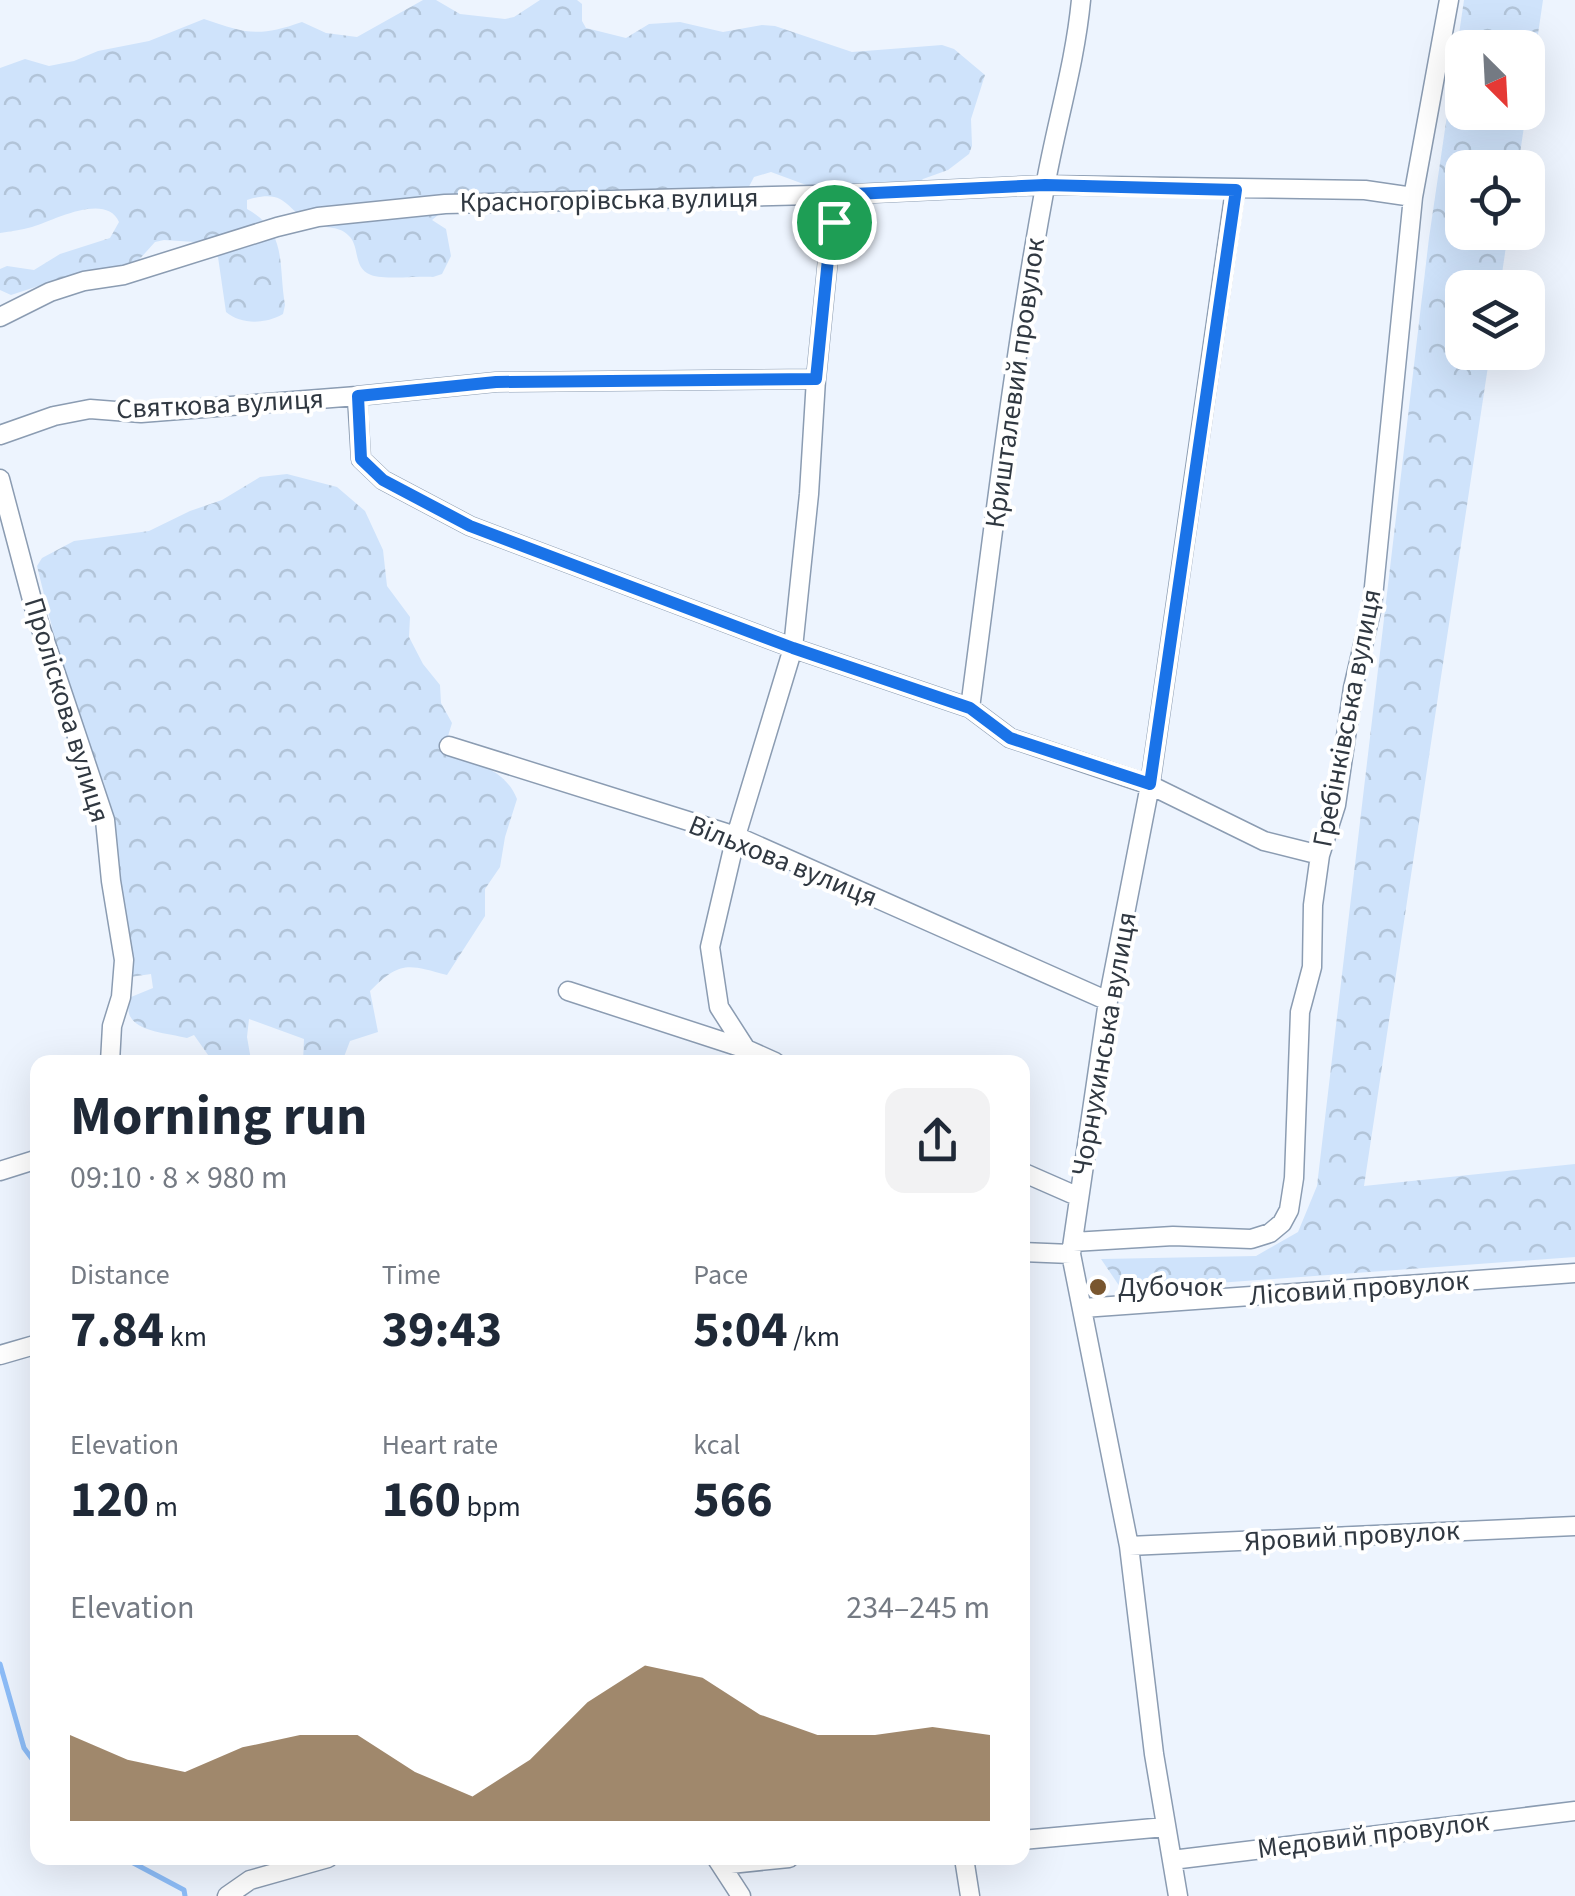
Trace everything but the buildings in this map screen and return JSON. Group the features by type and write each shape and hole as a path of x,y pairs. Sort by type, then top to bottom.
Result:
{"street":[{"name":"Кришталевий провулок","path":"970,708 1004,446 1045,185 1077,44 1081,0"},
{"name":"Гребінківська вулиця","path":"1072,1248 1172,1236 1251,1239 1282,1223 1289,1210 1294,1178 1300,1012 1312,967 1313,906 1320,855 1336,805 1353,688 1372,607 1414,197 1449,0"},
{"name":"Красногорівська вулиця","path":"0,316 84,281 124,274 318,218 445,204 1045,185 1365,190 1414,197"},
{"name":"Чорнухинська вулиця","path":"1178,1896 1165,1826 1129,1546 1072,1248 1108,1002 1150,784 1236,190"},
{"path":"743,1055 719,1006 710,947 736,836 793,648 830,239 839,207 854,194"},
{"path":"358,396 496,382 816,379"},
{"name":"Святкова вулиця","path":"0,435 54,416 90,409 141,413 358,396 361,459 383,480 470,526 793,648 970,708 1010,738 1150,784 1264,841 1320,855"},
{"name":"Проліскова вулиця","path":"0,479 34,612 105,820 124,960 110,1055"},
{"name":"Вільхова вулиця","path":"449,746 736,836 1108,1002"},
{"path":"568,991 740,1055"},
{"path":"0,1171 30,1162"},
{"path":"1030,1176 1079,1197"},
{"path":"1030,1251 1072,1248"},
{"name":"Лісовий провулок","path":"1083,1308 1575,1273"},
{"path":"0,1355 30,1346"},
{"name":"Яровий провулок","path":"1129,1546 1575,1526"},
{"name":"Медовий провулок","path":"1172,1860 1575,1810"},
{"path":"1030,1839 1165,1826"},
{"path":"227,1896 250,1880 303,1865"},
{"path":"722,1865 741,1896"},
{"path":"965,1865 970,1896"}],"green space":[{"path":"423,0 436,0 460,14 505,19 540,0 577,0 582,4 586,28 626,38 649,24 680,22 723,32 775,26 852,52 942,45 954,49 985,75 971,119 972,146 969,154 948,170 923,179 914,189 817,189 771,172 754,177 741,202 655,212 615,200 580,198 554,191 516,203 438,215 432,220 446,229 451,256 442,274 433,277 371,275 362,268 353,242 342,231 314,224 278,198 247,200 247,209 260,218 275,239 281,263 283,314 261,321 246,321 226,312 218,257 195,242 155,242 137,262 72,275 11,295 0,290 0,269 7,266 34,270 60,254 110,238 119,222 112,213 92,209 0,233 0,68 25,59 49,66 74,61 98,51 149,41 204,19 253,32 302,22 326,33 357,37"},
{"path":"1464,0 1543,0 1539,30 1460,30"},
{"path":"1445,129 1523,130 1521,150 1445,150 1445,250 1505,250 1503,270 1445,270 1445,370 1487,370 1364,1186 1575,1164 1575,1257 1122,1290 1101,1259 1256,1256 1298,1232 1317,1186"},
{"path":"287,474 337,487 365,511 383,550 387,586 410,617 409,637 440,685 441,703 452,723 448,736 459,760 494,772 517,799 500,867 485,889 485,916 447,975 413,967 397,970 380,981 370,991 378,1032 350,1041 345,1055 303,1055 304,1039 249,1019 250,1055 208,1055 194,1035 187,1038 166,1034 145,1028 130,1017 131,997 153,988 151,974 123,978 113,968 122,934 104,783 74,717 37,566 42,558 74,541 149,531 222,500 260,477"}],"waterway":[{"path":"0,1664 24,1748 30,1756"},
{"path":"137,1865 184,1890 185,1896"}],"place":[{"name":"Дубочок","path":"1098,1287"}],"route":[{"path":"1045,185 1236,190 1150,784 1010,738 970,708 793,648 470,526 383,480 361,459 358,396 496,382 816,379 834,222 839,207 854,194 1045,185"}]}
